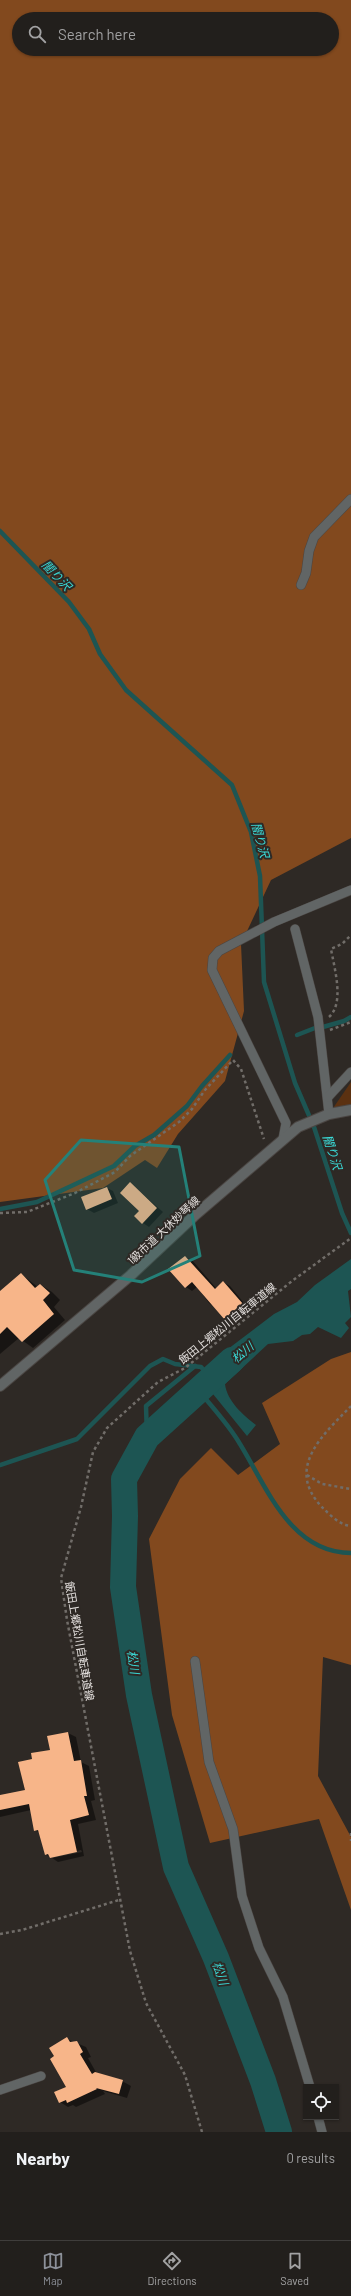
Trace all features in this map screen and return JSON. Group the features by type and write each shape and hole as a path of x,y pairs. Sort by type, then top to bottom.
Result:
{"street":[{"name":"1級市道 大休妙琴線","path":"0,1386 131,1275 194,1216 298,1127 329,1114 351,1110"}],"lane":[{"path":"301,585 306,572 309,551 314,537 351,499"},
{"path":"283,1139 286,1123 212,970 213,958 219,951 274,922 351,890"},
{"path":"295,929 318,1017 329,1114"},
{"path":"328,1098 351,1072"},
{"path":"195,1661 209,1762 233,1829 242,1896 259,1948 283,1997 309,2084"},
{"path":"0,2090 41,2076"},
{"path":"319,2120 322,2132"}],"path":[{"path":"318,1017 324,1020 336,1008 337,987 331,949 342,944 351,935"},
{"path":"320,1033 351,1022"},
{"path":"0,1213 27,1212 75,1194 115,1172 130,1156 179,1122 192,1109 205,1090 233,1060 241,1069 264,1137 266,1154"},
{"name":"飯田上郷松川自転車道線","path":"202,2132 185,2075 146,2004 130,1951 119,1900 61,1578 81,1507 93,1452 107,1428 158,1382 185,1368 292,1281 351,1238"},
{"path":"351,1406 318,1441 305,1470 311,1496 328,1513 345,1525 351,1526"},
{"path":"306,1475 322,1484 351,1489"},
{"path":"351,1833 351,1841"},
{"path":"0,1934 22,1930 119,1900"}],"highlighted area":[{"path":"81,1140 179,1147 200,1256 142,1282 74,1270 45,1180"}],"shaded area":[{"path":"0,0 351,0 351,838 271,880 241,944 244,1011 225,1081 178,1134 157,1168 145,1160 103,1188 0,1202"},
{"path":"351,1082 351,1110 329,1114"},
{"path":"351,1352 351,1665 323,1657 318,1776 351,1837 351,1910 319,1819 210,1843 172,1715 149,1539 180,1479 211,1448 238,1475 280,1444 262,1403 331,1359"}],"water":[{"path":"351,1259 351,1289 348,1291 351,1317 345,1323 349,1328 341,1338 318,1327 310,1334 302,1335 293,1341 268,1344 225,1384 226,1390 232,1402 256,1425 247,1436 200,1378 220,1355 274,1314 297,1302 315,1285"}],"building":[{"path":"130,1182 157,1208 142,1224 134,1216 139,1211 120,1193"},
{"path":"107,1187 112,1199 86,1210 81,1197"},
{"path":"185,1256 215,1289 223,1281 243,1304 225,1320 192,1282 185,1288 168,1269"},
{"path":"21,1273 35,1288 40,1284 50,1293 43,1300 54,1314 22,1342 7,1327 0,1334 0,1291"},
{"path":"68,1732 74,1761 81,1760 87,1796 84,1796 89,1815 70,1820 77,1852 50,1858 48,1854 45,1855 38,1830 34,1831 29,1804 0,1810 0,1795 25,1790 18,1762 32,1759 31,1753 50,1750 47,1736"},
{"path":"67,2037 70,2042 77,2041 83,2052 80,2054 92,2074 95,2072 123,2080 119,2094 96,2088 97,2089 67,2103 66,2100 59,2103 54,2092 66,2087 50,2059 54,2056 49,2048"}],"waterway":[{"name":"闇り沢","path":"0,531 69,602 89,629 100,654 126,690 232,785 251,832 260,876 264,982 295,1083 314,1127 342,1213 351,1233"},
{"path":"323,1027 344,1021 351,1017"},
{"path":"297,1035 315,1028"},
{"path":"0,1209 37,1202 114,1166 135,1146 154,1135 187,1106 202,1086 230,1055"},
{"path":"0,1465 77,1439 150,1366 163,1359 175,1364 201,1367 209,1376"},
{"name":"松川","path":"232,1360 147,1437 124,1479 125,1516 123,1587 139,1695 176,1867 216,1958 263,2081 279,2132"},
{"path":"147,1437 146,1406 195,1366"},
{"path":"199,1391 231,1430 271,1498 283,1515 297,1530 312,1542 330,1550 351,1553"}]}
